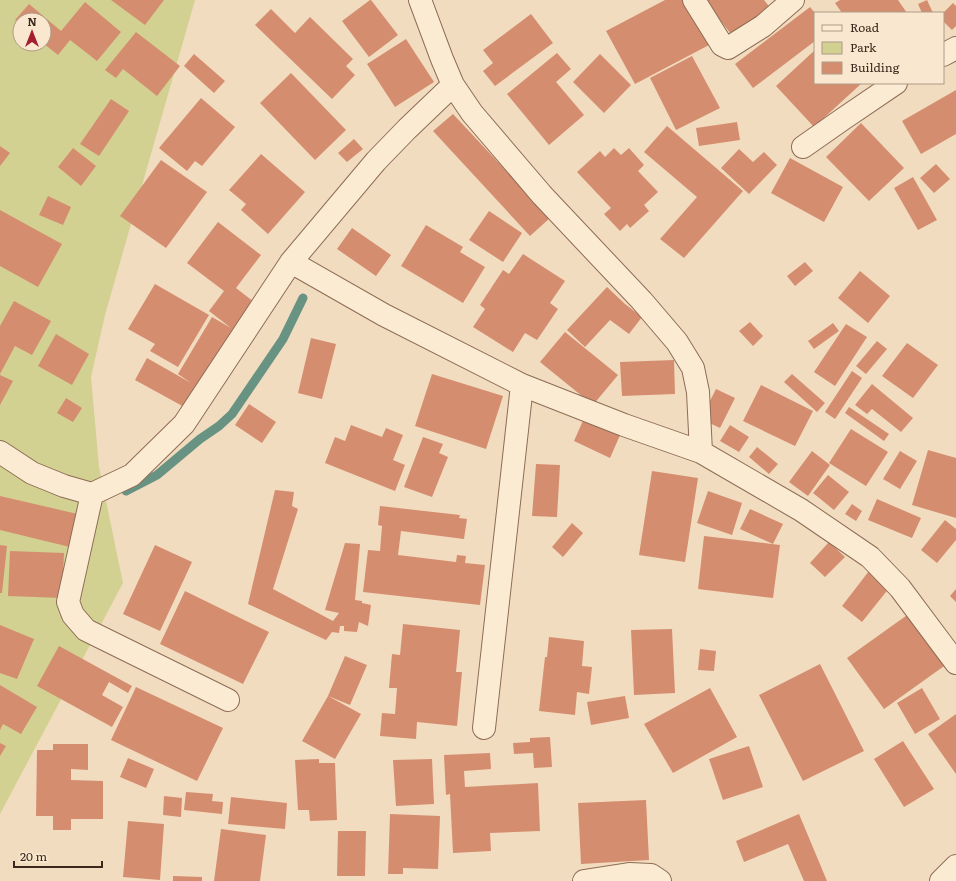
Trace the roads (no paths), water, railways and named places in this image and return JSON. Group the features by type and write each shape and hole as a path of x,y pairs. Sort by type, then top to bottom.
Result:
{"street":[{"path":"420,0 453,85 472,113 577,233 642,301 677,342 693,368 698,392 701,452"},
{"path":"694,0 722,45 728,48 763,26 793,0"},
{"path":"944,55 956,48"},
{"path":"803,147 895,84"},
{"path":"0,452 32,473 64,486 92,494 132,476 184,424 291,262 341,201 407,129 453,85"},
{"path":"291,262 384,315 522,385 624,425 701,452 801,510 870,557 900,588 956,663"},
{"path":"484,728 522,385"},
{"path":"92,494 68,602 74,615 86,630 228,700"},
{"path":"941,881 956,866"},
{"path":"584,881 629,874 651,875 660,881"}],"waterway":[{"path":"126,491 157,475 232,414 283,339 303,298"}]}
